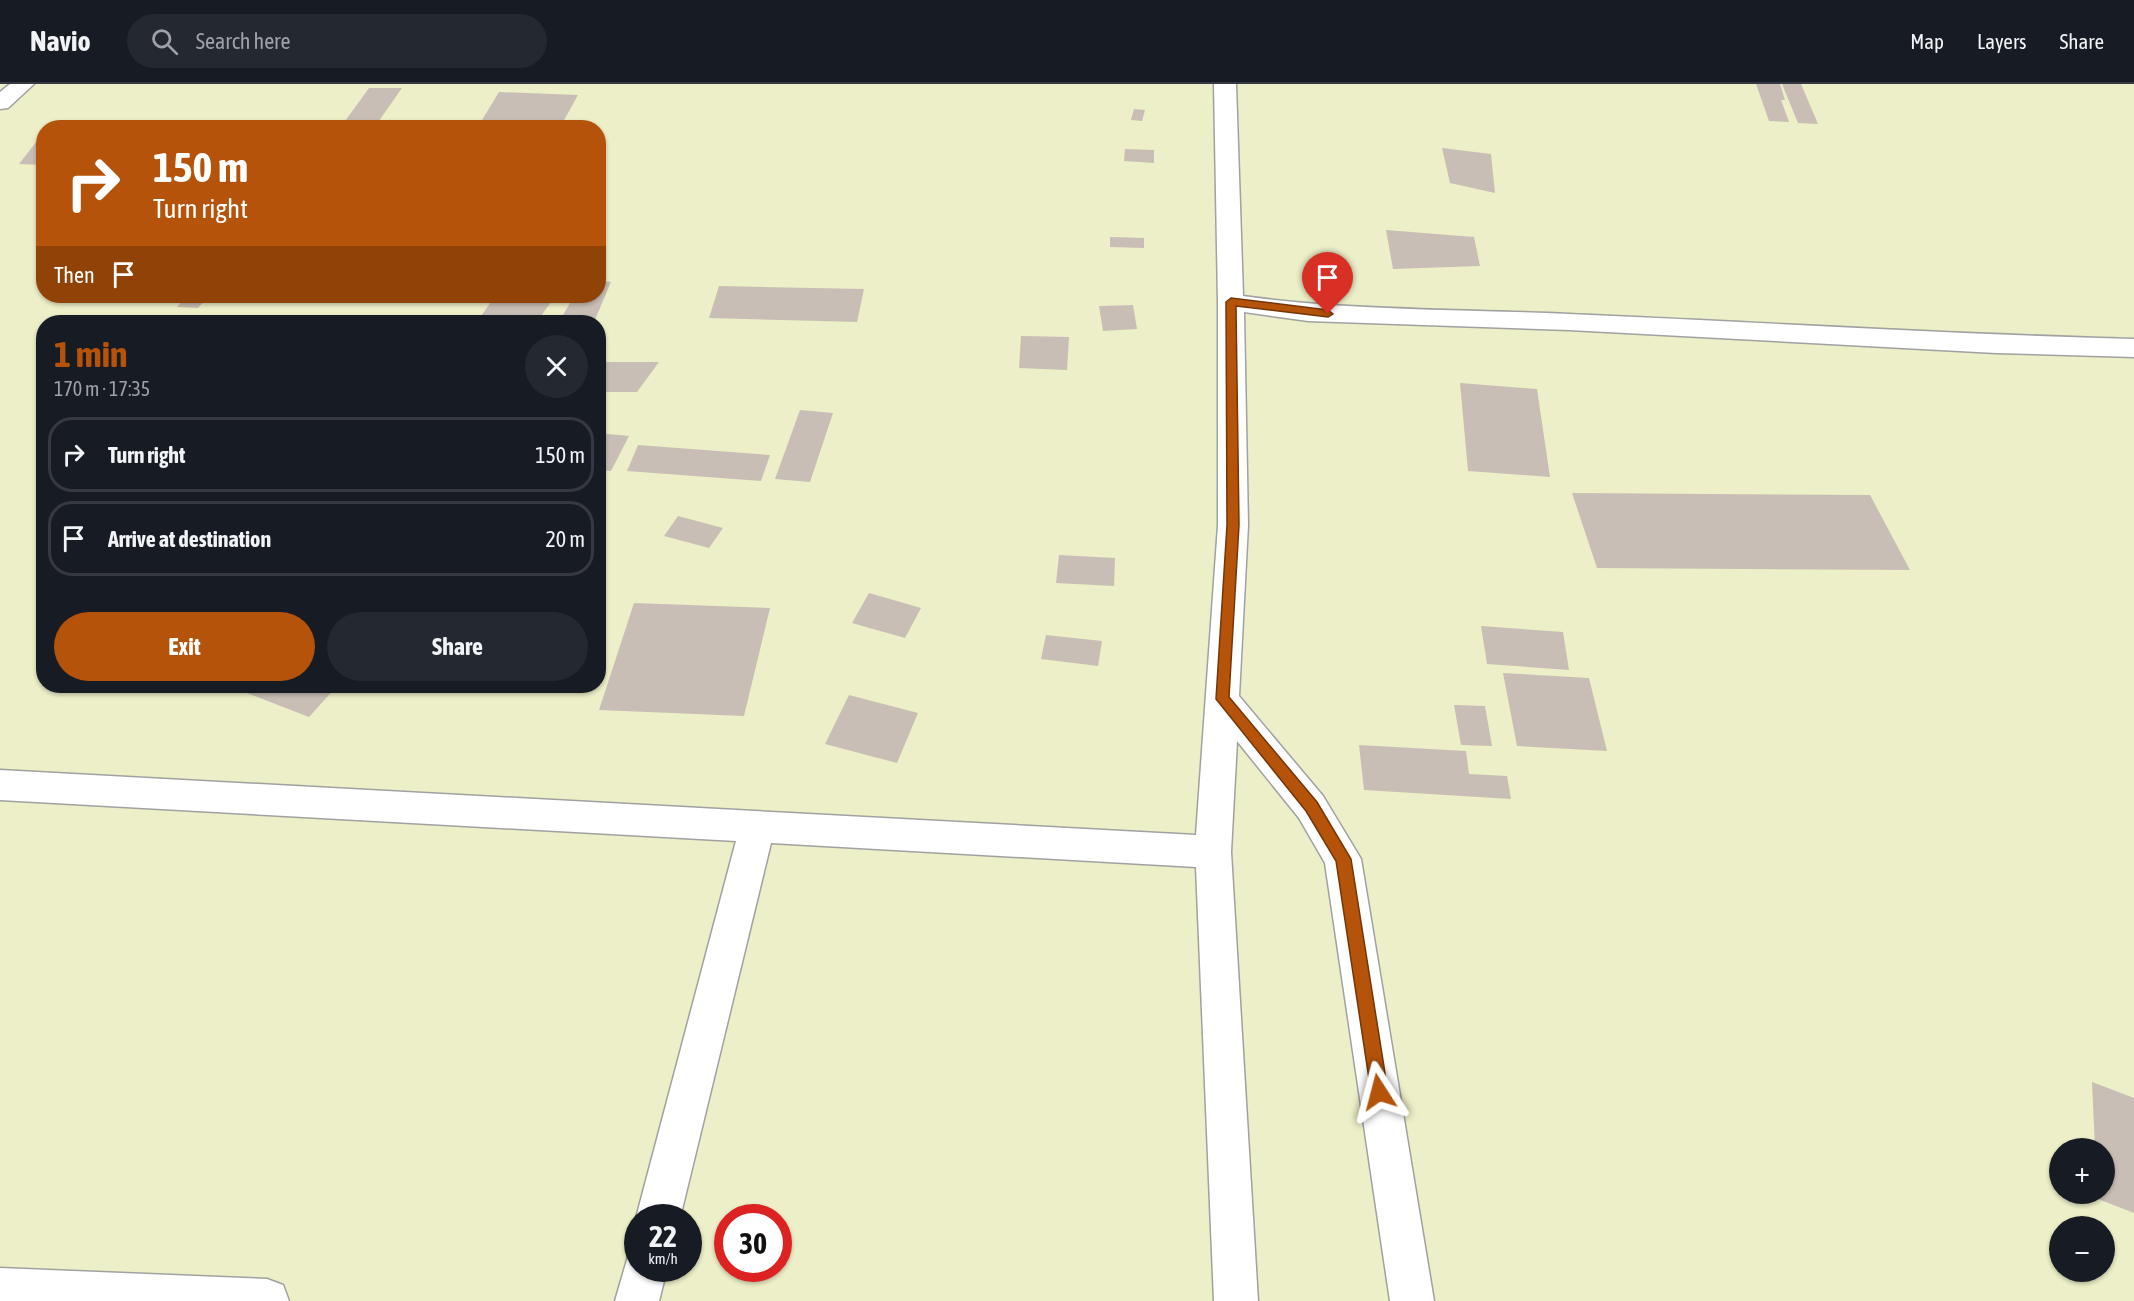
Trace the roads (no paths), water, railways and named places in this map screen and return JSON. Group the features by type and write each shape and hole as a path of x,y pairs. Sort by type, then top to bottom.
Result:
{"street":[{"path":"0,103 23,84"},
{"path":"1225,84 1231,302 1233,525 1214,852 1236,1301"},
{"path":"1231,302 1308,313 1569,322 1985,343 2134,348"},
{"path":"1222,699 1311,807 1343,859 1412,1301"},
{"path":"0,785 1214,852"},
{"path":"662,1204 757,828"},
{"path":"637,1301 642,1282"},
{"path":"0,1290 267,1301"}]}
